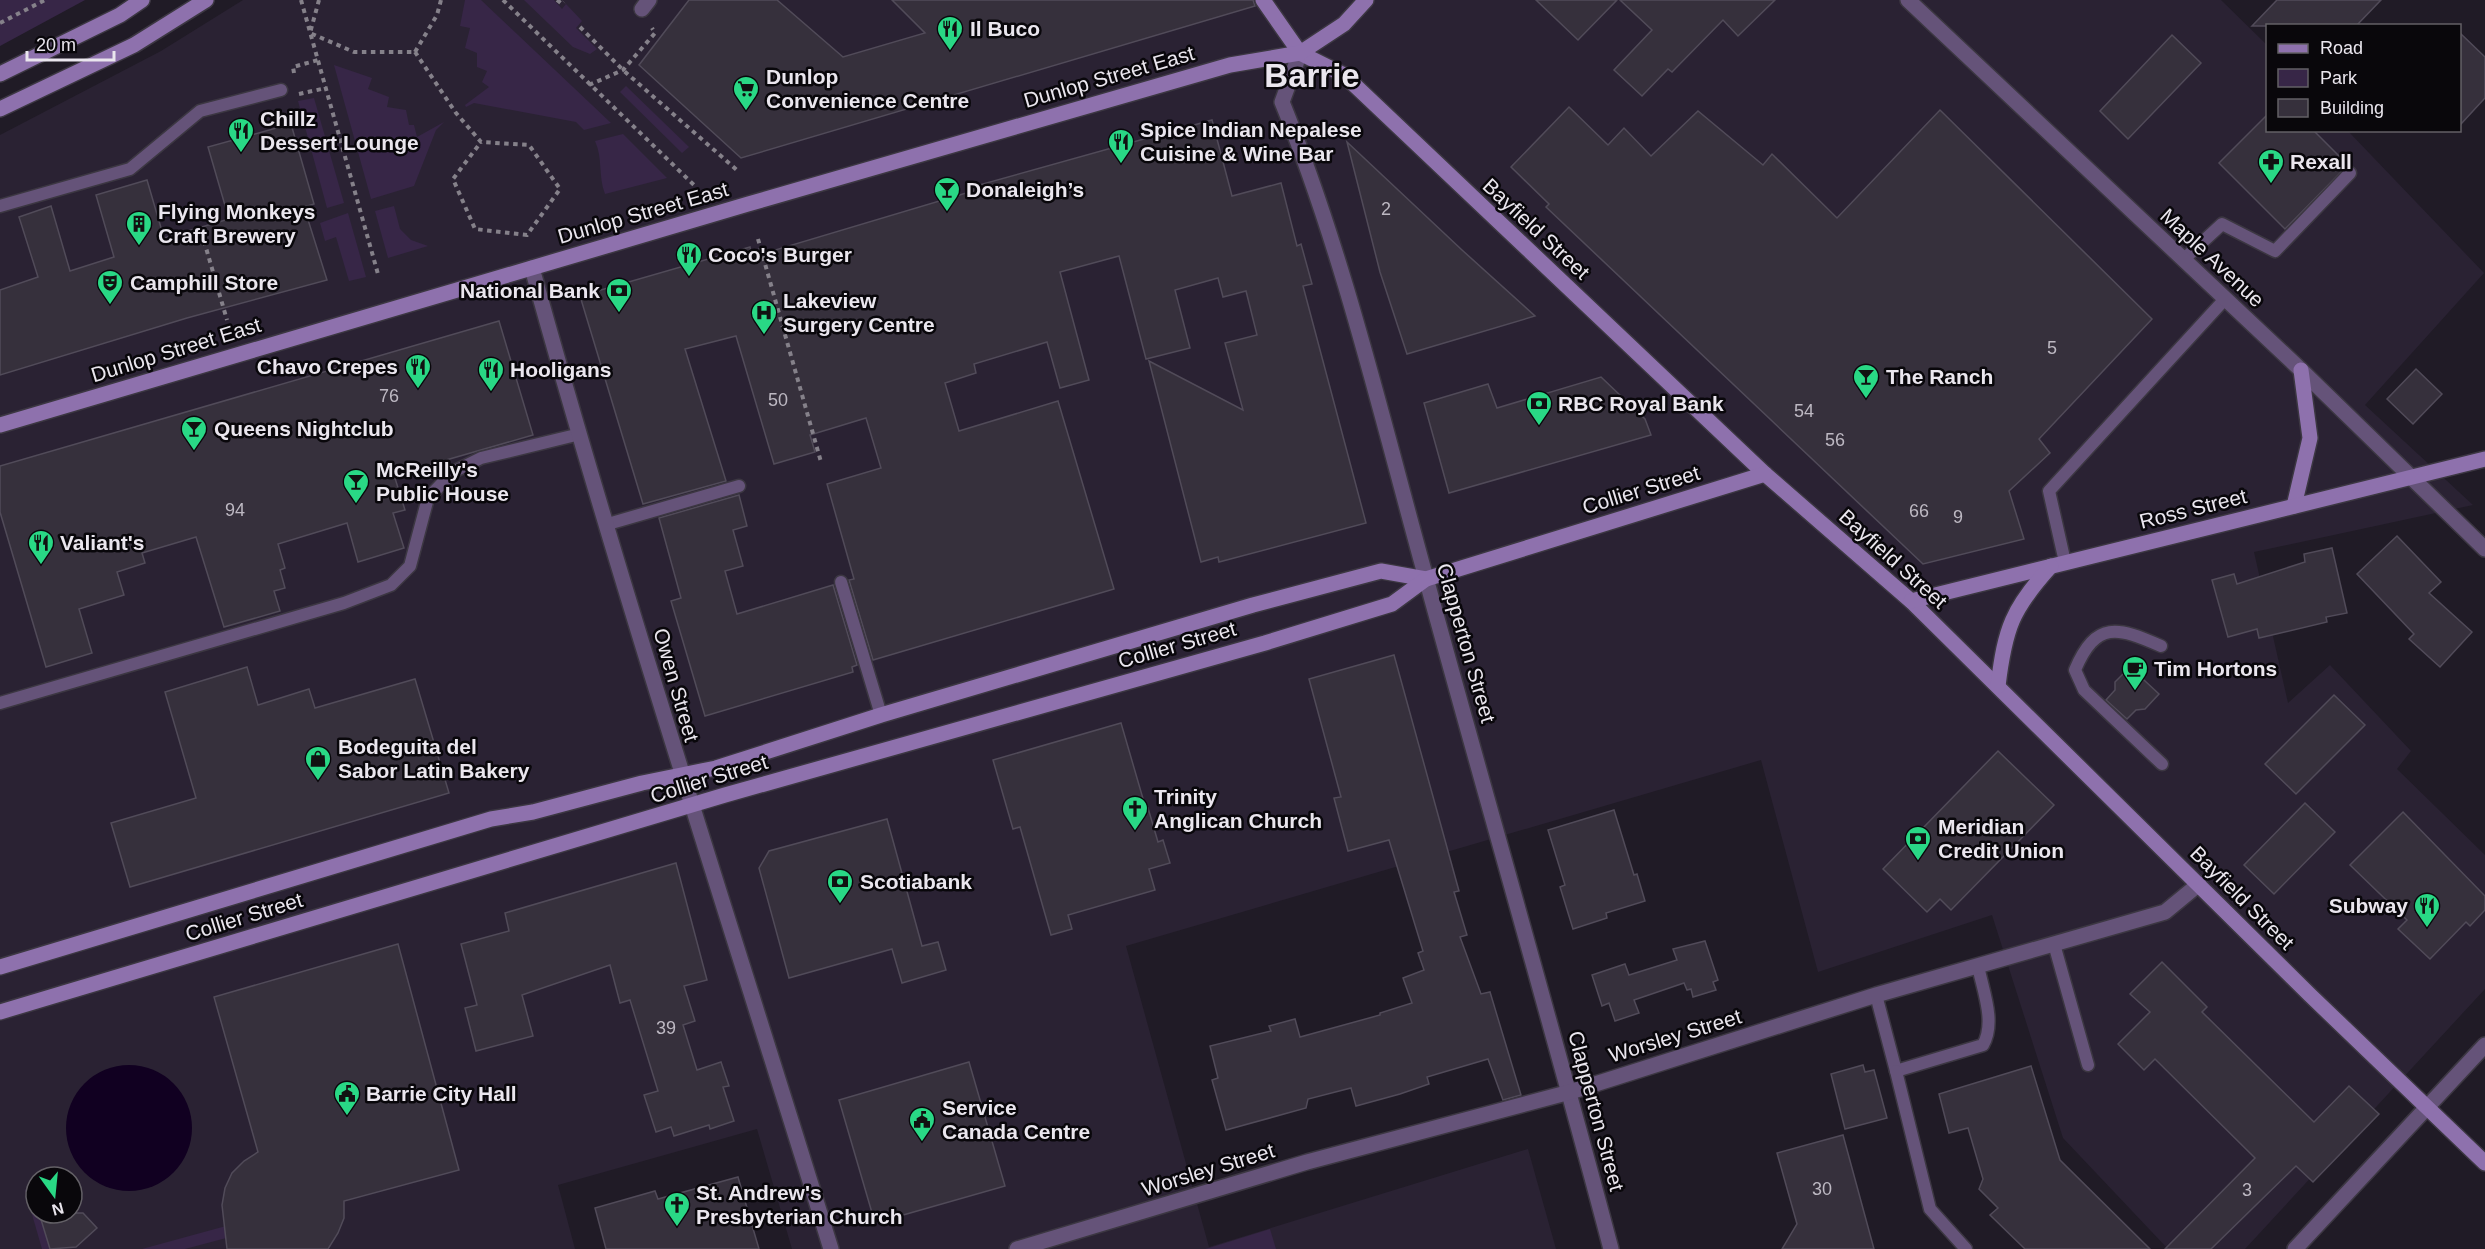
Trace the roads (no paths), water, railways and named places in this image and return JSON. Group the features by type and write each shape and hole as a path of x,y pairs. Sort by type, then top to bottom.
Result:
{"main road":[{"path":"0,74 120,15 142,0"},
{"path":"0,109 134,45 206,0"},
{"name":"Bayfield Street","path":"1263,0 1300,53 1344,75 1765,474 1911,601 2426,1108 2485,1163"},
{"path":"1300,53 1344,24 1366,0"},
{"name":"Dunlop Street East","path":"0,425 1230,64 1300,53"},
{"path":"2294,506 2310,438 2301,370"},
{"name":"Ross Street","path":"1911,601 2485,459"},
{"name":"Collier Street","path":"0,1012 692,806 1392,604 1426,579 1765,474"},
{"path":"1998,686 2002,648 2012,617 2027,592 2058,564"},
{"name":"Collier Street","path":"0,967 491,819 533,812 642,783 716,768 881,715 1253,605 1381,571 1426,579"}],"street":[{"name":"Maple Avenue","path":"1908,0 2301,370 2485,549"},
{"name":"Clapperton Street","path":"1300,53 1282,102 1297,139 1343,283 1570,1092 1611,1249"},
{"name":"Owen Street","path":"532,268 682,776 831,1249"},
{"name":"Worsley Street","path":"1017,1249 1307,1162 1570,1092 1876,995 2165,912 2199,884"},
{"path":"2295,1249 2485,1045"}],"lane":[{"path":"0,206 130,169 200,111 281,90"},
{"path":"2184,260 2222,224 2275,251 2350,173"},
{"path":"2058,564 2049,491 2225,299"},
{"path":"0,703 344,603 391,585 410,566 428,498 453,472 481,458 580,434"},
{"path":"608,524 739,486"},
{"path":"841,582 881,715"},
{"path":"2161,646 2129,632 2106,632 2085,646 2075,670 2084,690 2162,764"},
{"path":"2054,944 2088,1065"},
{"path":"1896,1071 1983,1045 1988,1035 1989,1023 1978,966"},
{"path":"1876,995 1930,1209 1966,1249"}],"place":[{"name":"Il Buco","path":"950,52"},
{"name":"Dunlop Convenience Centre","path":"746,112"},
{"name":"Chillz Dessert Lounge","path":"241,154"},
{"name":"Spice Indian Nepalese Cuisine & Wine Bar","path":"1121,165"},
{"name":"Rexall","path":"2271,185"},
{"name":"Donaleigh’s","path":"947,213"},
{"name":"Flying Monkeys Craft Brewery","path":"139,247"},
{"name":"Coco's Burger","path":"689,278"},
{"name":"Camphill Store","path":"110,306"},
{"name":"National Bank","path":"619,314"},
{"name":"Lakeview Surgery Centre","path":"764,336"},
{"name":"Chavo Crepes","path":"418,390"},
{"name":"Hooligans","path":"491,393"},
{"name":"The Ranch","path":"1866,400"},
{"name":"RBC Royal Bank","path":"1539,427"},
{"name":"Queens Nightclub","path":"194,452"},
{"name":"McReilly's Public House","path":"356,505"},
{"name":"Valiant's","path":"41,566"},
{"name":"Tim Hortons","path":"2135,692"},
{"name":"Bodeguita del Sabor Latin Bakery","path":"318,782"},
{"name":"Trinity Anglican Church","path":"1135,832"},
{"name":"Meridian Credit Union","path":"1918,862"},
{"name":"Scotiabank","path":"840,905"},
{"name":"Subway","path":"2427,929"},
{"name":"Barrie City Hall","path":"347,1117"},
{"name":"Service Canada Centre","path":"922,1143"},
{"name":"St. Andrew's Presbyterian Church","path":"677,1228"}],"district":[{"name":"Barrie","path":"1312,75"}]}
